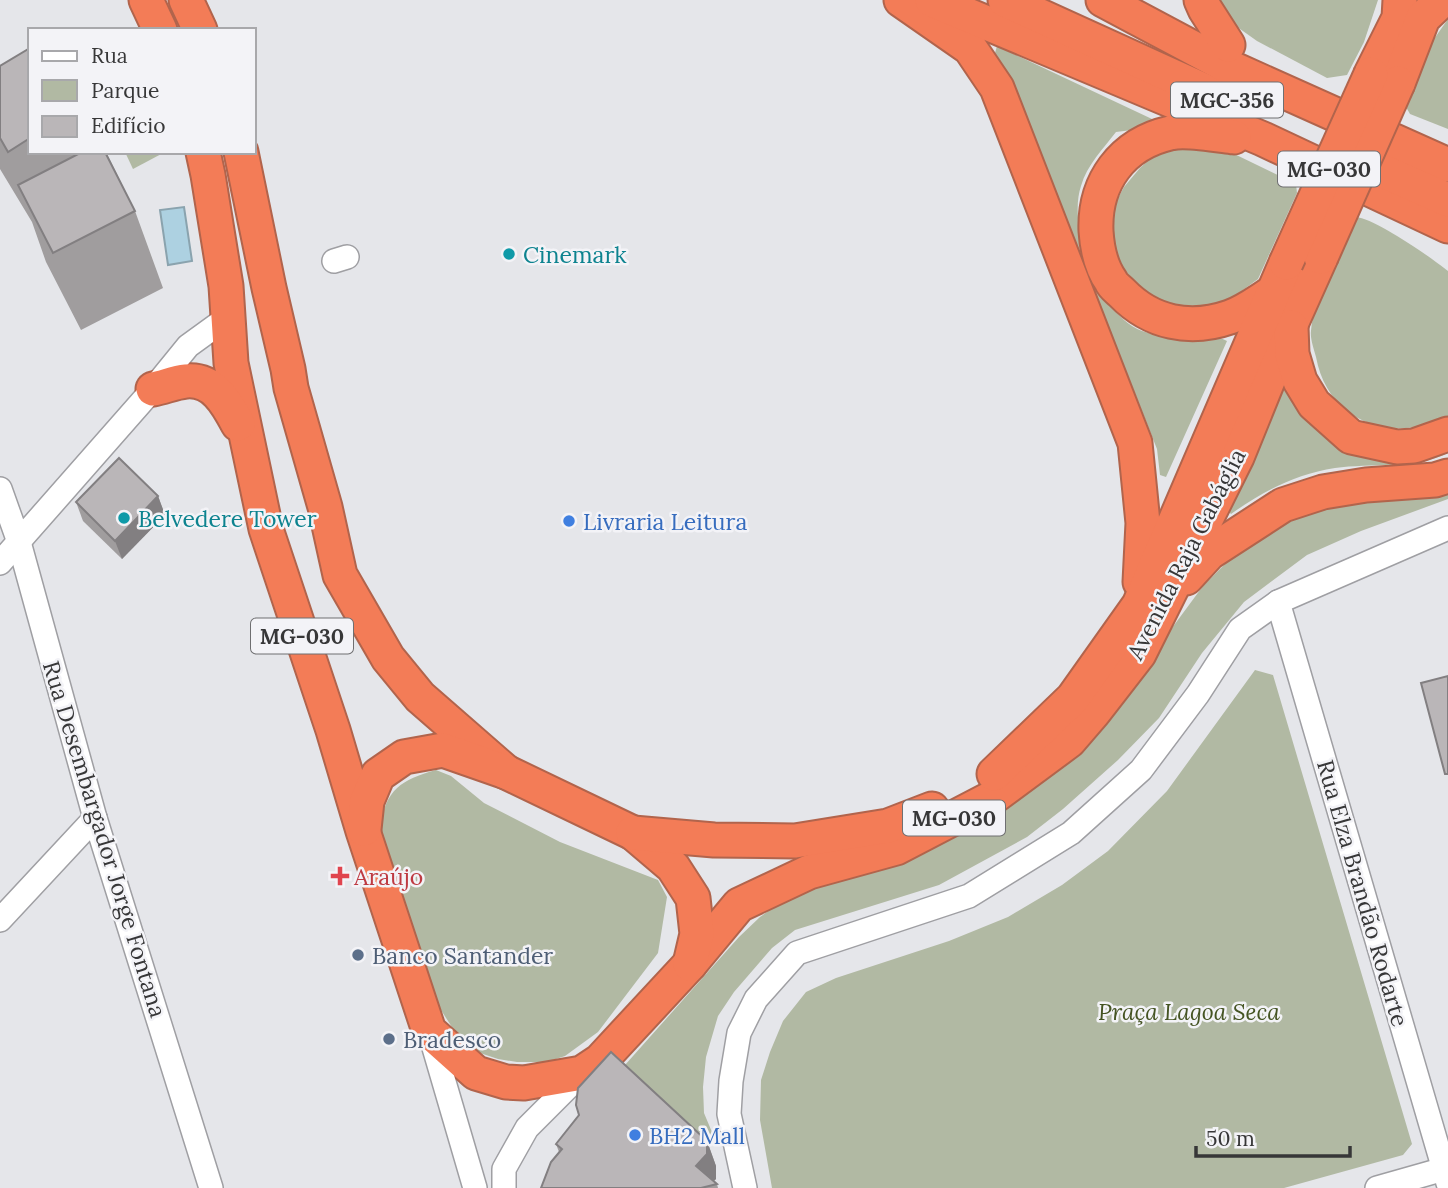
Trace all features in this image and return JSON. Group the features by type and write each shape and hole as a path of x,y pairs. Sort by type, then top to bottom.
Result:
{"highway":[{"path":"146,0 159,28"},
{"path":"186,0 199,28"},
{"path":"901,0 970,48 997,88 1135,443 1153,603"},
{"name":"MGC-356","path":"932,0 1263,139 1448,226"},
{"name":"MGC-356","path":"1005,0 1448,200"},
{"name":"MGC-356","path":"1102,0 1227,66 1448,165"},
{"name":"MGC-356","path":"1145,0 1228,45 1448,149"},
{"path":"1201,0 1228,45"},
{"name":"Avenida Raja Gabáglia","path":"633,833 714,840 795,841 888,826 945,804 995,774 1073,698 1153,603 1237,457 1321,257 1385,79 1416,9"},
{"name":"Avenida Raja Gabáglia","path":"690,964 739,905 808,872 895,848 992,798 1069,741 1094,712 1139,654 1153,603 1272,293 1385,79"},
{"path":"1263,139 1172,132 1146,141 1128,152 1104,182 1097,204 1097,246 1110,281 1139,309 1160,319 1185,324 1206,323 1231,317 1272,293"},
{"name":"MG-030","path":"203,154 226,286 231,363 266,529 429,1031 476,1073 506,1082 524,1083 582,1073 600,1060 690,964"},
{"name":"MG-030","path":"241,154 290,388 325,507 340,575 388,658 420,697 506,772 633,833"},
{"path":"1392,201 1448,243"},
{"path":"1291,324 1292,354 1300,381 1314,404 1352,437 1397,447 1414,446 1448,435"},
{"path":"231,363 269,364 280,369 290,388"},
{"path":"153,389 187,380 204,383 222,397 247,440"},
{"path":"1153,603 1209,553 1283,505 1323,492 1366,485 1435,480 1448,476"},
{"path":"363,831 367,802 378,775 404,757 443,750 506,772"},
{"path":"633,833 673,867 693,898 697,934 690,964"}],"street":[{"path":"0,563 188,346 228,317"},
{"path":"188,346 231,363"},
{"name":"Rua Desembargador Jorge Fontana","path":"0,489 19,542 95,818 211,1188"},
{"path":"745,1188 729,1114 739,1033 756,999 797,953 969,896 1071,833 1141,770 1198,694 1240,629 1278,602 1448,528"},
{"name":"Rua Elza Brandão Rodarte","path":"1278,602 1446,1176"},
{"path":"0,920 95,818"},
{"path":"429,1031 475,1188"},
{"path":"504,1188 504,1169 527,1128 582,1073"},
{"path":"1377,1188 1446,1176"}],"green space":[{"path":"1217,0 1378,0 1364,42 1347,75 1327,78 1257,41 1233,24"},
{"path":"1448,19 1448,129 1410,114 1406,107 1434,39"},
{"path":"997,46 1152,119 1148,128 1116,132 1087,171 1078,203 1083,246 1090,268 1112,307 1126,322 1142,331 1159,335 1212,337 1227,341 1166,477 1160,475 1157,449 1028,123 995,53"},
{"path":"1183,146 1222,148 1296,184 1297,193 1258,279 1232,298 1209,306 1190,308 1161,303 1138,288 1125,271 1115,250 1113,235 1116,202 1124,187 1153,156"},
{"path":"126,154 161,154 133,169"},
{"path":"1356,217 1389,231 1448,271 1448,417 1426,425 1384,427 1348,412 1334,398 1323,379 1312,341 1312,324 1320,298"},
{"path":"1279,379 1310,417 1448,447 1448,453 1422,461 1335,468 1307,474 1268,491 1231,514 1227,510"},
{"path":"1448,485 1448,499 1361,531 1307,555 1244,602 1202,653 1159,718 1118,760 1027,837 939,885 795,930 772,948 734,992 718,1016 706,1057 703,1087 704,1113 714,1137 704,1135 680,1119 625,1065 739,937 760,917 792,894 1014,801 1036,786 1102,730 1152,655 1203,586 1247,542 1297,514"},
{"name":"Praça Lagoa Seca","path":"1255,670 1273,675 1412,1144 1403,1155 1284,1188 772,1188 760,1120 761,1080 783,1021 806,992 836,978 949,941 1008,917 1062,885 1108,851 1167,791"},
{"path":"436,770 451,776 484,803 560,842 658,880 667,897 658,953 598,1032 565,1056 547,1062 517,1062 477,1052 459,1038 439,1007 380,827 386,803 397,788 404,782"}],"water":[{"path":"184,207 192,261 168,265 160,210"}],"building":[{"path":"28,49 28,139 8,152 0,138 0,66"},
{"path":"78,154 106,154 135,211 53,253 18,185"},
{"path":"119,458 158,496 115,541 76,502"},
{"path":"1448,676 1448,774 1445,774 1421,683"},
{"name":"BH2 Mall","path":"611,1052 707,1141 707,1154 696,1166 717,1184 701,1188 541,1188 551,1162 562,1149 556,1144 579,1115 576,1105 578,1088"}],"place":[{"name":"Cinemark","path":"509,254"},
{"name":"Belvedere Tower","path":"124,518"},
{"name":"Livraria Leitura","path":"569,521"},
{"name":"Araújo","path":"340,876"},
{"name":"Banco Santander","path":"358,955"},
{"name":"Bradesco","path":"389,1039"},
{"name":"BH2 Mall","path":"635,1135"}]}
